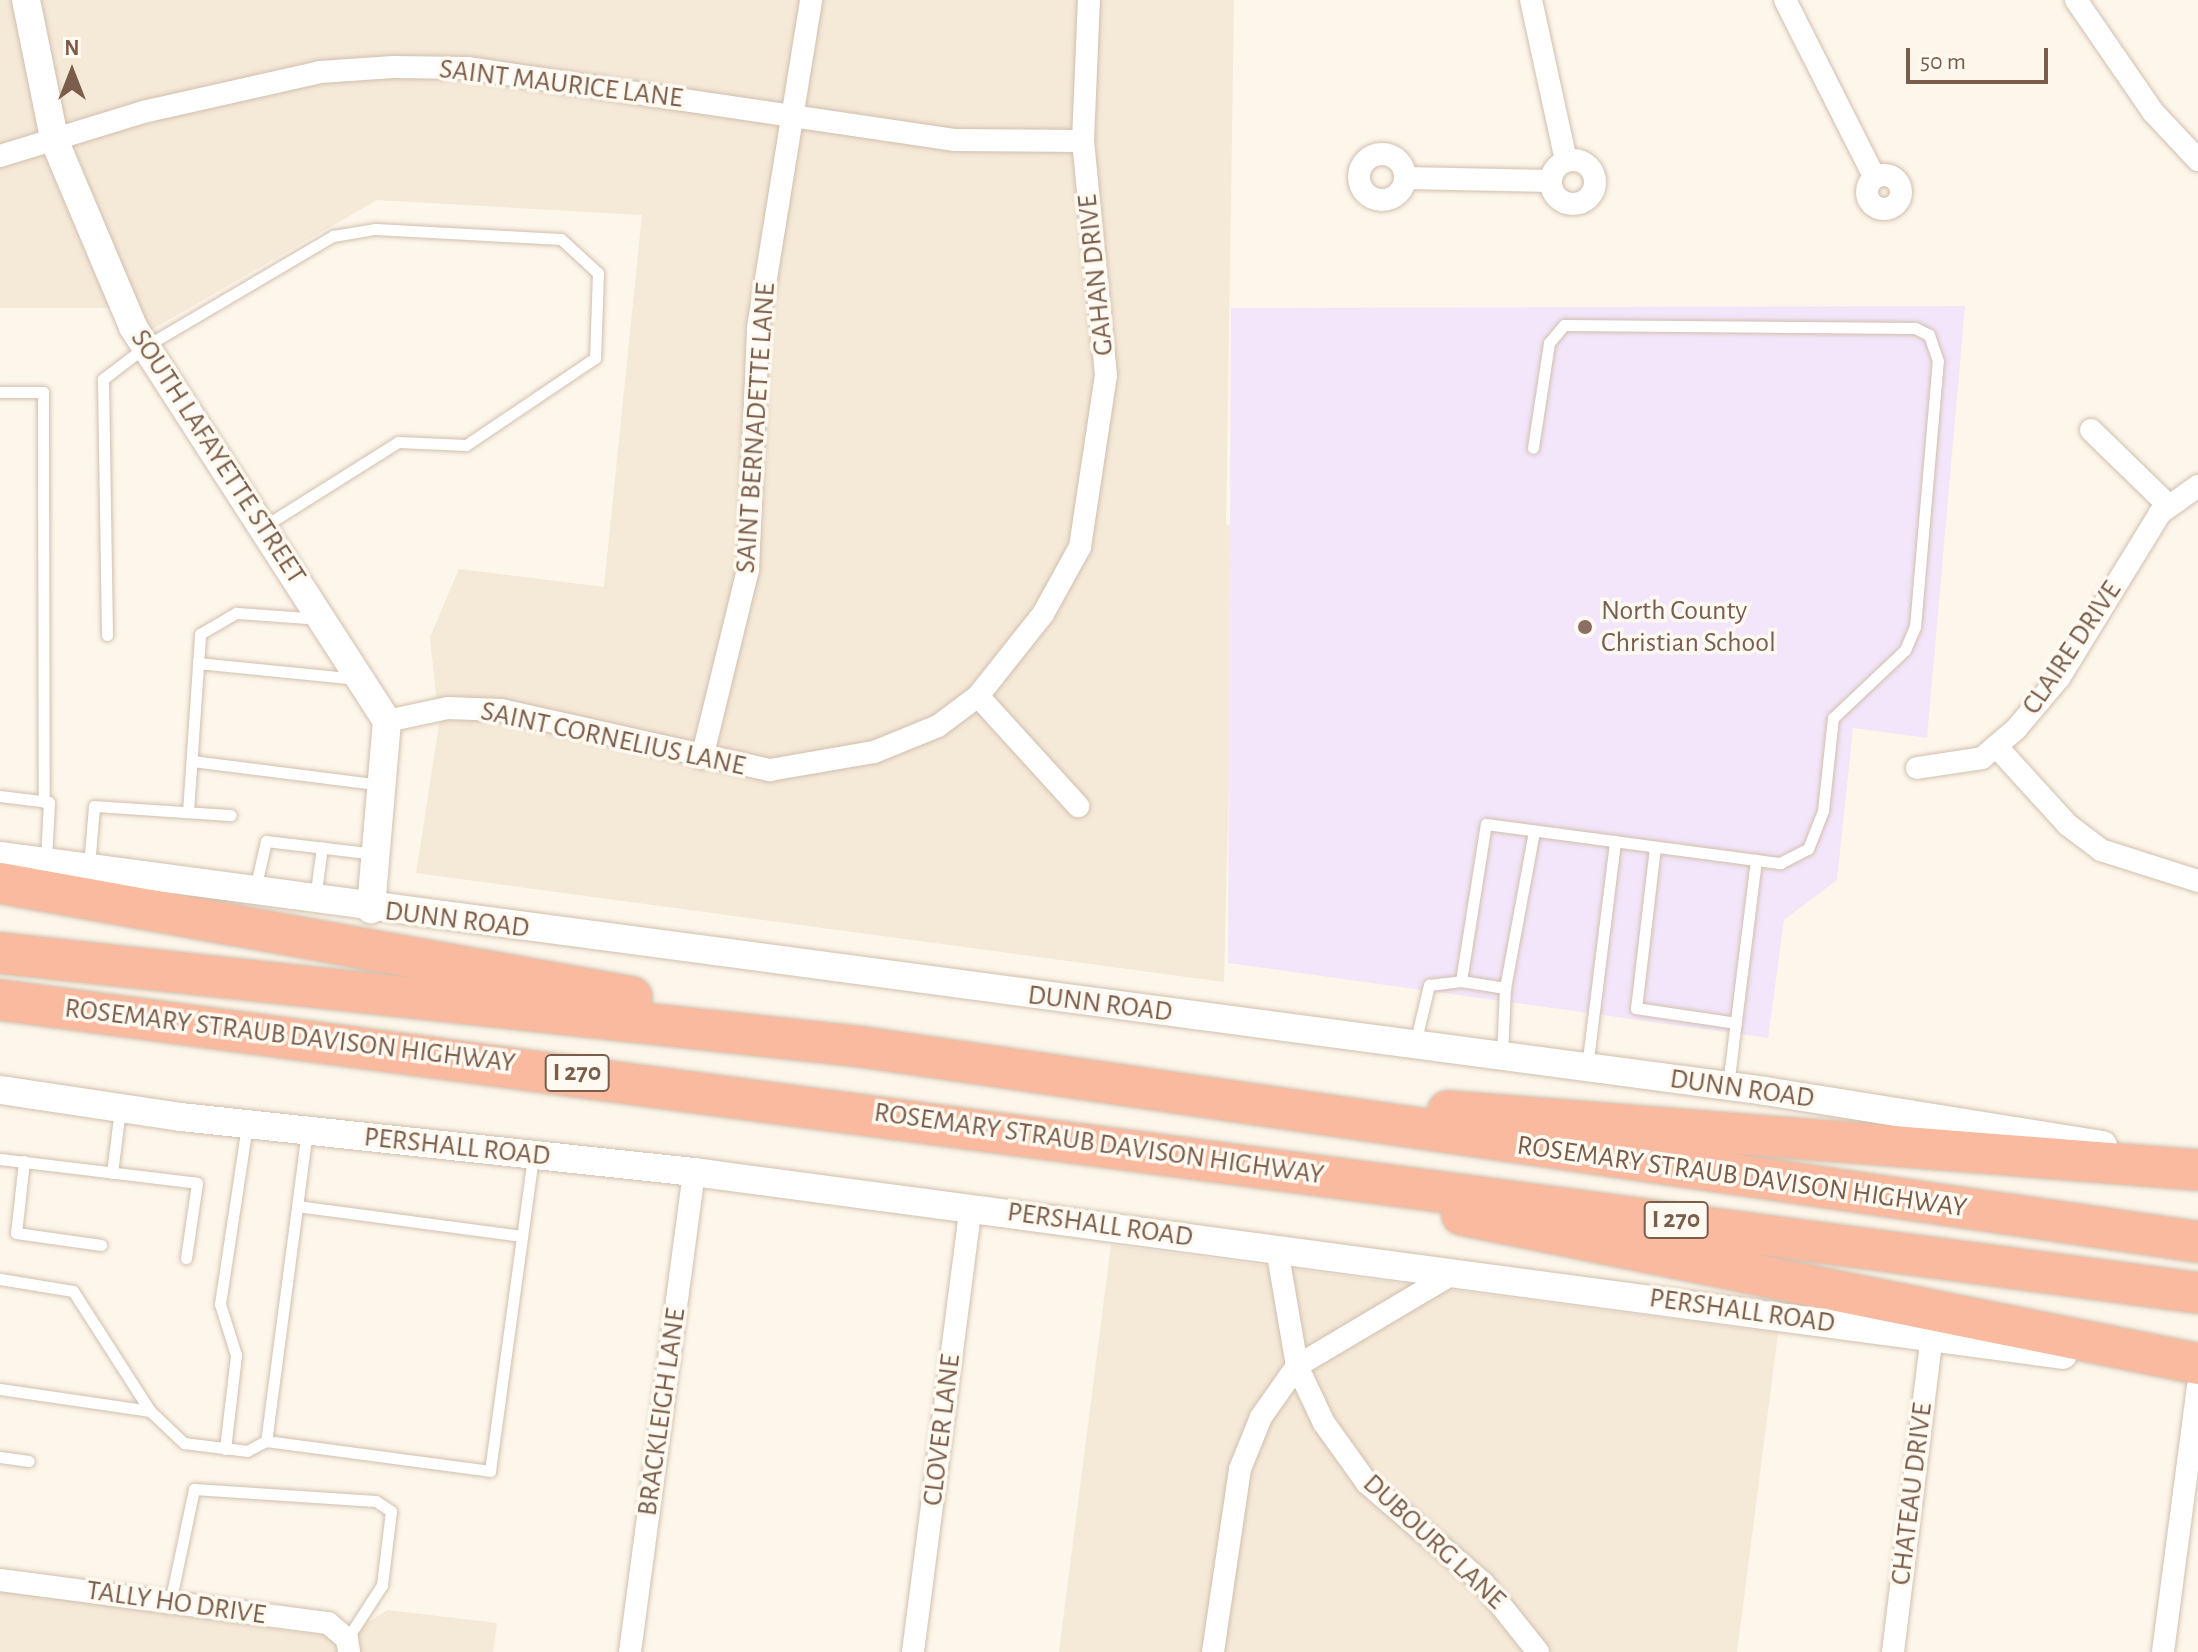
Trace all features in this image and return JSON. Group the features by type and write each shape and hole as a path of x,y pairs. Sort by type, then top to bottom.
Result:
{"highway":[{"path":"0,883 626,996 862,1047"},
{"name":"ROSEMARY STRAUB DAVISON HIGHWAY","path":"0,953 862,1047 1224,1104 2198,1242"},
{"name":"ROSEMARY STRAUB DAVISON HIGHWAY","path":"0,1000 2198,1293"},
{"path":"1224,1104 1287,1100 2198,1170"},
{"path":"1152,1153 2198,1364"}],"street":[{"name":"SOUTH LAFAYETTE STREET","path":"26,0 55,142 146,346 387,721"},
{"name":"SAINT BERNADETTE LANE","path":"702,758 748,570 758,328 795,117 811,0"},
{"name":"GAHAN DRIVE","path":"1080,547 1106,375 1083,141 1089,0"},
{"path":"1531,0 1566,161 1551,181"},
{"path":"1785,0 1875,178"},
{"path":"2076,0 2162,124 2198,160"},
{"name":"SAINT MAURICE LANE","path":"0,156 55,142 143,112 320,72 393,67 467,68 954,140 1083,141"},
{"path":"1551,181 1556,197 1572,204 1593,191 1590,167 1566,161"},
{"path":"1405,178 1551,181"},
{"path":"2091,430 2168,505"},
{"name":"CLAIRE DRIVE","path":"1917,768 1982,758 1996,746 2059,678 2168,505 2198,486"},
{"name":"SAINT CORNELIUS LANE","path":"387,721 448,708 501,710 702,758 770,770 816,767 938,726 978,696 1043,614 1080,547"},
{"path":"978,696 1078,806"},
{"path":"371,909 387,721"},
{"path":"1996,746 2068,825 2101,850 2198,881"},
{"name":"DUNN ROAD","path":"0,856 314,902 1728,1086 2198,1161"},
{"name":"PERSHALL ROAD","path":"0,1090 247,1124 694,1172 2198,1373"},
{"name":"BRACKLEIGH LANE","path":"630,1652 694,1172"},
{"name":"CLOVER LANE","path":"913,1652 971,1208"},
{"name":"DUBOURG LANE","path":"1277,1249 1297,1366 1324,1423 1367,1483 1483,1583 1538,1652"},
{"path":"1213,1652 1240,1469 1261,1417 1297,1366 1455,1272"},
{"name":"CHATEAU DRIVE","path":"1893,1652 1932,1336"},
{"path":"2163,1652 2198,1387"},
{"name":"TALLY HO DRIVE","path":"0,1580 328,1623 348,1645"}],"lane":[{"path":"107,635 103,379 146,346 333,236 375,229 561,239 598,273 595,358 466,445 398,442 263,527"},
{"path":"1461,981 1486,824 1780,863 1816,840 1833,718 1905,650 1915,627 1938,361 1929,335 1915,328 1564,325 1549,343 1533,448"},
{"path":"0,392 43,392 45,865"},
{"path":"188,812 200,634 236,613 322,620"},
{"path":"198,663 360,679"},
{"path":"192,761 381,785"},
{"path":"0,796 44,802"},
{"path":"88,870 94,806 231,815"},
{"path":"1502,1056 1505,988 1534,831"},
{"path":"254,893 266,841 376,854"},
{"path":"1587,1068 1615,841"},
{"path":"314,902 322,847"},
{"path":"1655,847 1636,1008 1736,1023"},
{"path":"1728,1086 1756,860"},
{"path":"1415,1045 1429,985 1461,981 1505,988"},
{"path":"112,1173 120,1108"},
{"path":"225,1449 236,1355 220,1304 247,1124"},
{"path":"266,1441 307,1131"},
{"path":"0,1279 73,1291 150,1411 184,1443 247,1451 266,1441 490,1471 533,1155"},
{"path":"0,1159 197,1183 186,1258"},
{"path":"24,1161 16,1233 101,1245"},
{"path":"297,1206 522,1236"},
{"path":"0,1389 150,1411"},
{"path":"0,1457 29,1461"},
{"path":"170,1603 194,1489 376,1501 391,1511 382,1585 348,1645"}],"shaded area":[{"path":"0,0 1234,0 1226,524 1235,527 1224,982 416,873 439,725 430,637 459,569 604,587 642,215 377,200 151,330 140,308 0,308"},
{"name":"North County Christian School","path":"1965,306 1927,738 1853,728 1837,880 1784,920 1768,1038 1228,963 1231,308"},
{"path":"1111,1245 1778,1333 1737,1652 1059,1652"},
{"path":"0,1591 321,1635 360,1628 387,1610 497,1623 493,1652 0,1652"}],"place":[{"name":"North County Christian School","path":"1585,627"}]}
